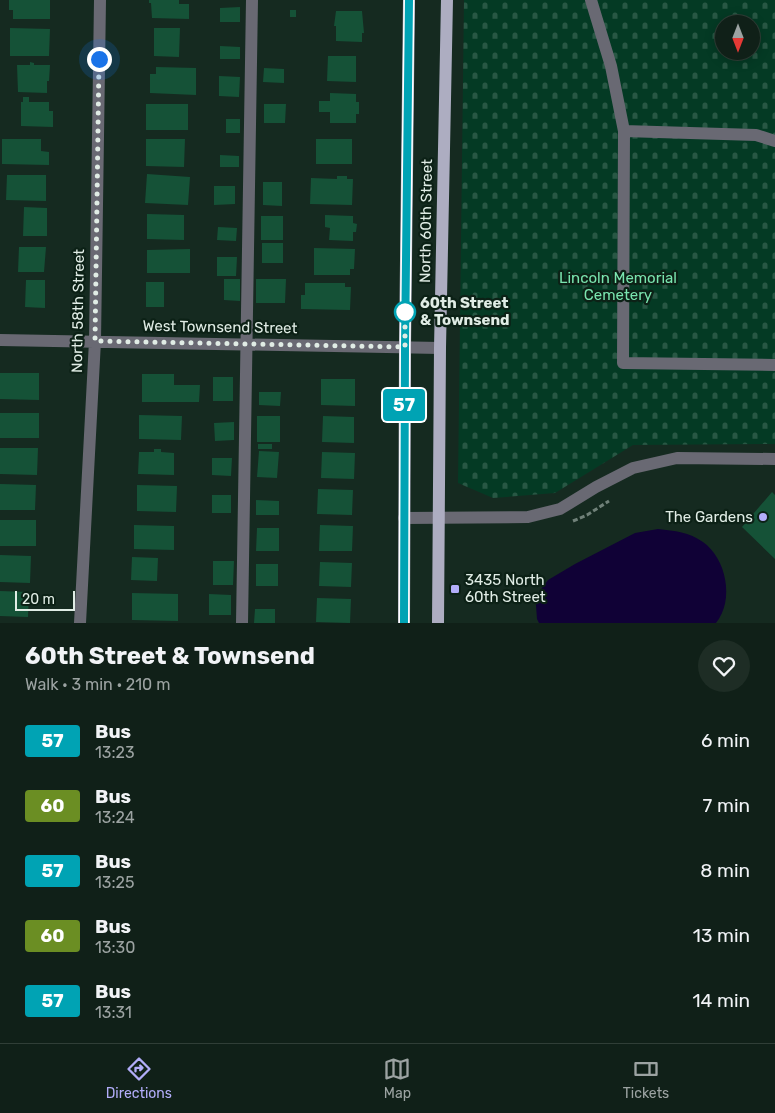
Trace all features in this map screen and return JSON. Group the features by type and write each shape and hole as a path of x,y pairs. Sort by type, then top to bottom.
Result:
{"main road":[{"name":"North 60th Street","path":"404,623 409,0"},
{"name":"North 60th Street","path":"438,623 440,348 447,0"}],"street":[{"name":"North 58th Street","path":"80,623 95,341 100,0"},
{"path":"242,623 252,0"},
{"path":"591,0 611,66 624,131 623,364 775,365"},
{"path":"624,131 756,135 775,141"},
{"name":"West Townsend Street","path":"0,340 440,348"},
{"path":"404,518 528,517 560,509 596,487 633,468 677,458 775,459"}],"path":[{"path":"570,523 588,515 614,497"}],"green space":[{"name":"Lincoln Memorial Cemetery","path":"464,0 775,0 775,444 633,445 555,493 493,498 458,483"}],"shaded area":[{"path":"658,529 676,531 692,536 711,549 717,558 725,580 726,591 722,614 716,623 539,623 536,605 539,592 548,580 635,533"}],"building":[{"path":"9,0 50,0 50,19 13,19 13,10 9,10"},
{"path":"149,0 179,0 179,4 189,4 189,19 152,18"},
{"path":"240,7 240,22 220,22 220,8"},
{"path":"290,10 296,10 296,17 290,17"},
{"path":"336,11 362,11 364,33 362,33 362,42 336,41 336,26 334,26"},
{"path":"10,28 50,29 49,56 10,56"},
{"path":"154,28 180,28 179,57 154,56"},
{"path":"220,46 240,47 240,59 220,59"},
{"path":"328,56 356,56 356,82 327,81"},
{"path":"30,62 34,63 34,65 50,65 47,93 18,92 17,65 30,65"},
{"path":"156,67 196,68 196,95 150,93 150,74 156,74"},
{"path":"264,68 284,69 284,83 263,82"},
{"path":"219,76 240,77 239,97 219,96"},
{"path":"330,93 356,94 356,102 359,102 359,114 356,114 356,123 330,123 330,112 319,112 319,101 330,101"},
{"path":"23,97 29,97 29,102 49,102 49,111 53,111 53,127 21,126 21,102 23,102"},
{"path":"146,104 188,104 188,130 146,130"},
{"path":"264,104 286,104 285,123 264,123"},
{"path":"226,119 240,119 240,133 226,133"},
{"path":"2,139 41,139 41,151 49,152 49,165 2,164"},
{"path":"146,139 185,139 184,167 146,166"},
{"path":"316,139 352,139 352,164 316,164"},
{"path":"220,155 239,156 239,167 220,167"},
{"path":"147,174 190,177 188,205 145,203"},
{"path":"7,175 46,175 46,201 6,200"},
{"path":"337,176 347,176 347,179 353,179 352,205 310,204 311,178 337,179"},
{"path":"263,182 282,182 282,206 263,205"},
{"path":"214,186 235,186 235,204 214,205"},
{"path":"24,207 47,208 47,236 23,236"},
{"path":"147,214 184,215 184,240 147,239"},
{"path":"325,215 353,216 353,223 357,224 356,232 353,232 353,241 329,240 330,228 325,227"},
{"path":"261,216 283,216 283,240 261,240"},
{"path":"218,227 237,228 236,241 217,240"},
{"path":"262,243 283,243 283,263 262,263"},
{"path":"19,247 46,247 44,272 18,272"},
{"path":"314,248 355,249 354,269 350,269 350,275 314,275"},
{"path":"190,249 190,273 147,273 147,250"},
{"path":"217,257 237,257 236,276 217,276"},
{"path":"224,279 240,279 240,301 224,300"},
{"path":"256,279 286,279 285,303 256,303"},
{"path":"26,280 45,280 45,308 25,307"},
{"path":"146,282 164,282 164,307 146,307"},
{"path":"305,283 345,283 345,287 351,287 350,310 301,309 301,295 305,295"},
{"path":"0,373 39,373 39,400 0,399"},
{"path":"142,374 174,374 174,385 200,385 199,402 142,402"},
{"path":"213,377 233,377 233,401 213,401"},
{"path":"321,379 355,379 355,406 321,405"},
{"path":"259,392 281,392 280,406 259,405"},
{"path":"0,413 39,413 39,438 0,438"},
{"path":"139,415 182,416 181,440 139,439"},
{"path":"257,416 280,416 280,442 257,442"},
{"path":"323,416 354,417 354,443 322,442"},
{"path":"234,422 234,440 215,441 214,423"},
{"path":"258,444 272,444 272,449 258,449"},
{"path":"0,448 38,448 37,475 0,474"},
{"path":"154,449 161,449 161,452 174,453 174,475 138,474 139,452 154,452"},
{"path":"259,451 279,452 277,478 257,477"},
{"path":"322,452 355,453 354,479 321,478"},
{"path":"212,458 232,458 231,476 212,475"},
{"path":"0,484 36,485 35,510 0,510"},
{"path":"137,485 177,486 176,512 137,511"},
{"path":"318,489 353,490 352,515 317,514"},
{"name":"The Gardens","path":"772,492 775,495 775,559 742,527"},
{"path":"212,495 231,495 231,513 212,513"},
{"path":"256,500 279,501 279,515 256,515"},
{"path":"0,520 36,520 36,546 0,546"},
{"path":"134,525 174,526 174,550 134,549"},
{"path":"320,525 353,526 352,551 319,551"},
{"path":"257,528 279,528 279,551 256,551"},
{"path":"0,555 31,556 30,583 0,582"},
{"path":"132,557 158,558 157,581 131,580"},
{"path":"213,561 234,561 233,585 213,585"},
{"path":"320,562 352,563 351,587 319,586"},
{"path":"256,564 278,564 278,586 256,586"},
{"path":"0,591 29,592 28,617 0,616"},
{"path":"132,593 178,594 178,621 132,620"},
{"path":"209,594 231,595 231,615 209,615"},
{"path":"317,598 351,599 350,623 316,622"},
{"path":"255,609 275,609 275,623 254,623"}],"bus line":[{"name":"57","path":"404,623 409,0"}],"place":[{"name":"60th Street & Townsend","path":"405,312"},
{"name":"The Gardens","path":"763,517"},
{"name":"3435 North 60th Street","path":"455,589"}],"route":[{"path":"99,59 95,341 405,347 405,309 405,312"}]}
